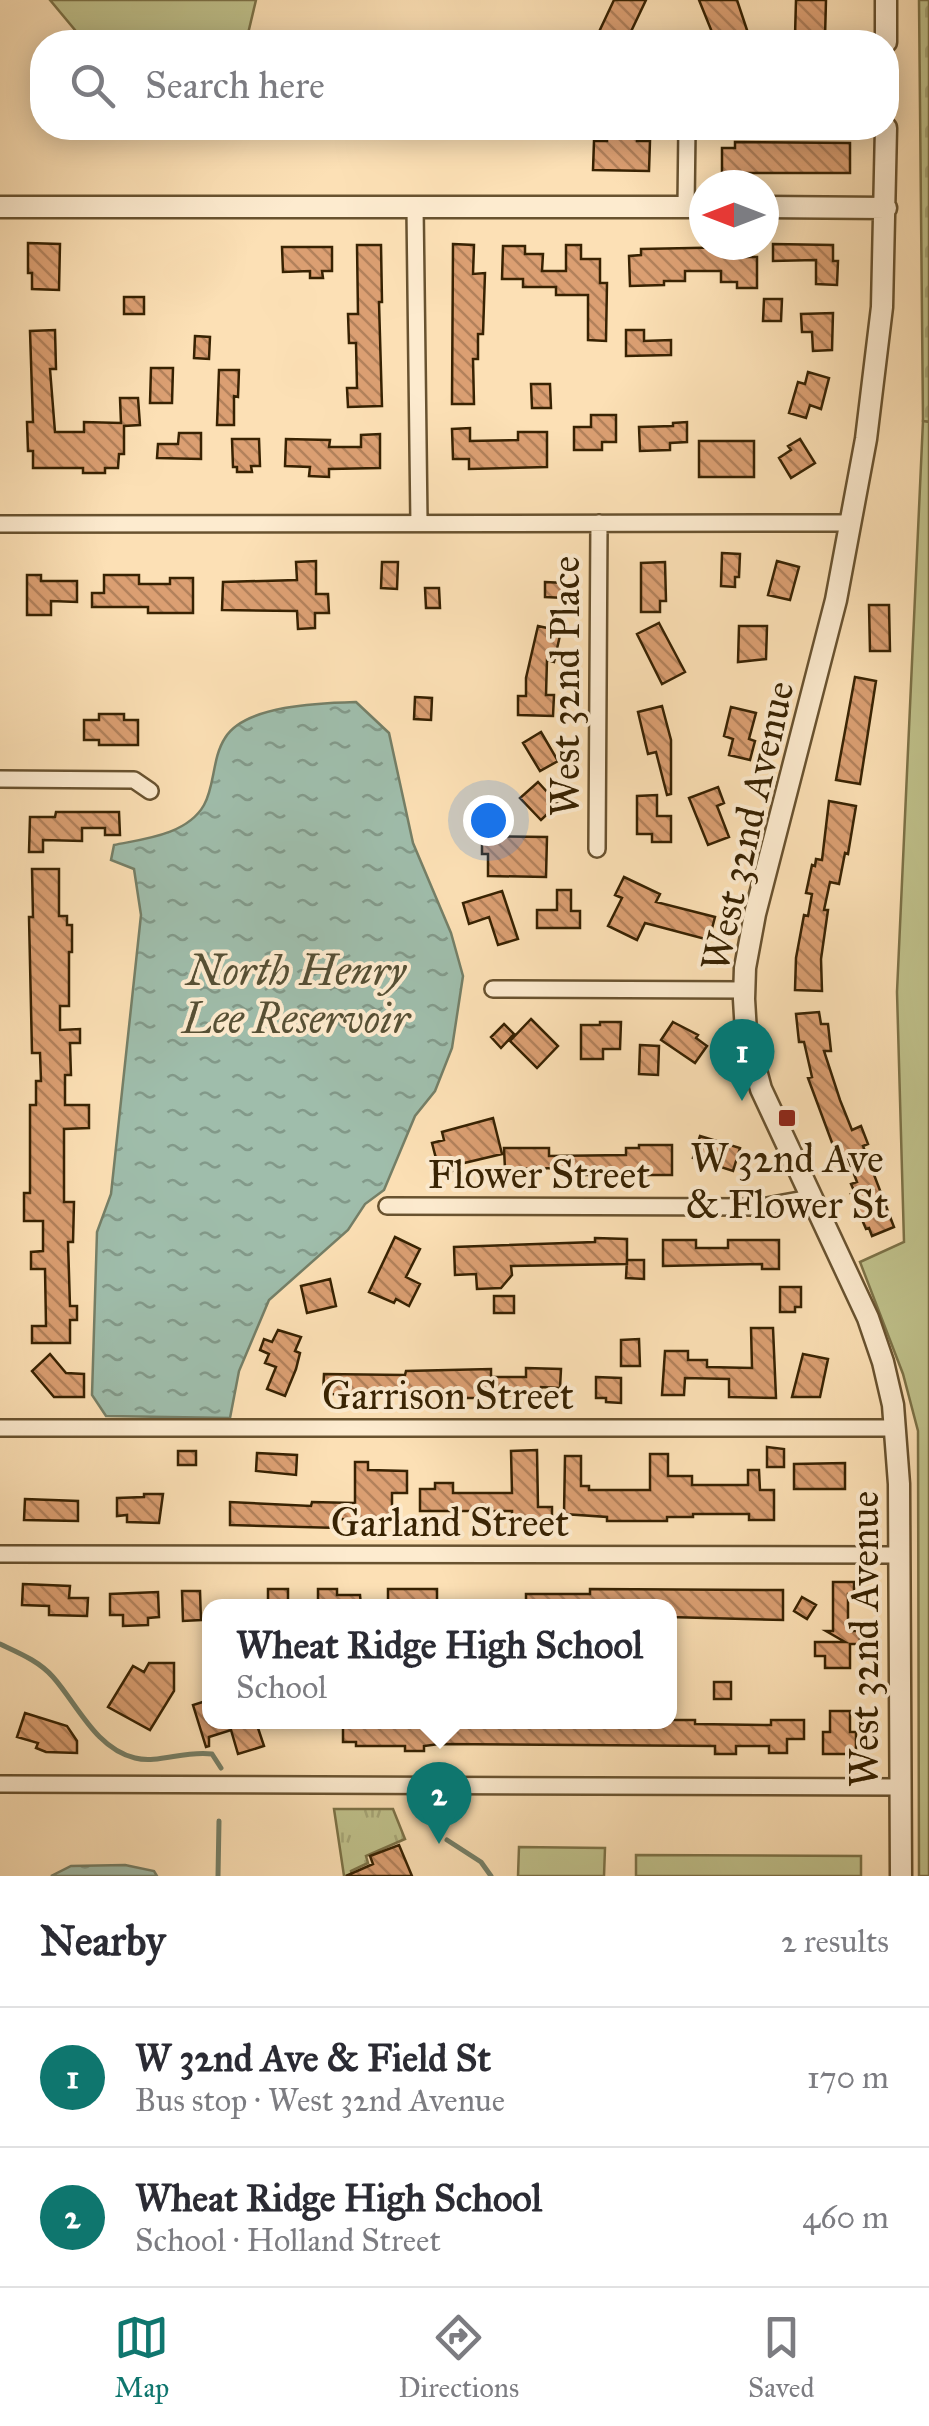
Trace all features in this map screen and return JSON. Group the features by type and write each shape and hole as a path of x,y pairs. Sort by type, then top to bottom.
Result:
{"street":[{"path":"886,0 886,30"},
{"path":"688,140 691,170"},
{"name":"West 32nd Avenue","path":"886,140 879,342 852,523 821,662 756,914 744,990 746,1033 755,1070 777,1130 878,1344 896,1428 900,1876"},
{"path":"0,207 689,207"},
{"path":"415,207 419,522"},
{"path":"779,207 886,208"},
{"name":"West 32nd Place","path":"597,848 599,523"},
{"path":"0,524 852,523"},
{"path":"0,779 134,780 150,791"},
{"path":"493,988 744,990"},
{"name":"Flower Street","path":"387,1206 762,1207 784,1206 810,1198"},
{"name":"Garrison Street","path":"0,1428 896,1428"},
{"name":"Garland Street","path":"0,1554 900,1555"},
{"path":"0,1784 900,1788"}],"green space":[{"path":"50,0 256,0 249,30 75,30"},
{"path":"919,0 929,0 929,422 923,421"},
{"path":"923,421 929,422 929,1876 919,1876 918,1431 903,1374 860,1262 904,1242 897,992"},
{"path":"334,1809 393,1809 405,1839 366,1856 368,1863 351,1871 352,1876 344,1876"},
{"path":"519,1847 605,1848 604,1876 518,1876"},
{"path":"636,1855 861,1856 861,1876 636,1876"}],"water":[{"name":"North Henry Lee Reservoir","path":"356,702 389,733 413,843 451,933 463,976 452,1048 435,1091 415,1116 384,1190 365,1204 348,1230 269,1300 239,1371 230,1418 106,1416 92,1395 97,1232 111,1194 141,915 134,869 111,860 114,845 164,834 196,815 208,797 225,738 235,727 266,712 285,708"},
{"path":"125,1865 154,1871 157,1876 51,1876 71,1866"}],"building":[{"path":"614,0 646,0 632,30 600,30"},
{"path":"699,0 737,0 747,30 711,30"},
{"path":"796,0 826,0 825,30 795,30"},
{"path":"594,141 650,141 649,171 593,170"},
{"path":"735,142 850,143 850,173 722,170 722,148 735,148"},
{"path":"28,243 60,244 59,290 32,289"},
{"path":"453,244 474,245 473,274 485,273 483,334 478,334 478,359 473,359 474,404 452,404"},
{"path":"779,244 833,245 833,261 838,261 837,285 816,284 816,260 773,261 779,260"},
{"path":"357,245 381,245 382,406 348,407 347,388 357,388 356,343 349,343 348,314 358,314"},
{"path":"566,245 581,245 581,259 600,259 600,283 607,283 606,341 588,340 588,295 556,295 556,287 523,287 523,279 502,279 503,246 525,246 525,254 543,254 542,271 566,271"},
{"path":"282,247 332,247 332,271 322,271 323,278 310,278 310,271 283,272"},
{"path":"689,248 689,260 757,260 757,288 737,288 737,282 721,282 721,271 685,271 685,281 630,286 629,256 641,255 641,249"},
{"path":"124,297 144,297 144,314 124,314"},
{"path":"764,299 782,299 781,321 763,321"},
{"path":"833,313 832,350 813,351 812,332 802,332 801,314"},
{"path":"55,330 56,369 50,369 55,432 84,432 84,422 121,423 120,398 138,398 140,425 124,426 124,454 119,454 118,468 105,468 105,473 83,473 83,468 33,468 27,422 33,422 30,331"},
{"path":"626,330 644,330 644,341 671,340 671,355 626,356"},
{"path":"195,336 210,337 209,359 194,358"},
{"path":"151,368 173,368 172,403 150,403"},
{"path":"219,370 239,370 234,425 217,425"},
{"path":"808,372 829,378 821,409 810,405 806,418 789,413 798,382 805,384"},
{"path":"531,384 550,384 551,408 532,408"},
{"path":"591,415 616,415 616,442 602,442 602,450 574,450 574,427 591,427"},
{"path":"687,422 687,442 670,443 670,450 640,451 639,427"},
{"path":"470,428 470,441 518,440 518,432 547,432 547,467 469,469 469,459 453,459 452,429"},
{"path":"179,433 201,433 201,459 157,458 158,444 178,444"},
{"path":"380,434 380,468 329,469 329,477 309,476 310,467 285,466 286,439 330,440 329,447 361,447 361,435"},
{"path":"232,439 259,439 260,466 251,466 252,472 237,472 237,467 233,467"},
{"path":"800,439 815,463 791,478 779,458"},
{"path":"699,441 754,441 754,477 699,477"},
{"path":"722,553 740,554 735,587 721,586"},
{"path":"316,561 316,594 328,594 329,613 315,613 315,628 298,629 297,611 222,610 223,582 297,580 296,562"},
{"path":"777,561 799,567 790,600 768,595"},
{"path":"382,562 398,562 397,589 381,588"},
{"path":"665,562 666,601 660,601 660,612 641,612 641,563"},
{"path":"27,575 41,575 41,581 77,581 77,602 51,601 51,615 27,615"},
{"path":"104,575 139,575 139,584 170,584 170,578 193,578 193,613 148,613 148,607 92,607 92,593 104,593"},
{"path":"545,582 565,583 565,598 545,597"},
{"path":"425,588 439,588 440,608 426,608"},
{"path":"869,605 889,605 890,651 870,651"},
{"path":"659,623 685,672 662,684 637,634"},
{"path":"538,626 561,631 554,662 547,660 546,695 554,695 553,716 518,715 518,696 526,696 526,678"},
{"path":"739,626 767,626 766,659 738,662"},
{"path":"855,677 876,681 860,784 836,780"},
{"path":"415,697 432,698 431,720 414,719"},
{"path":"662,706 671,740 671,794 667,795 656,752 648,754 638,712"},
{"path":"731,707 756,713 749,739 755,741 750,760 729,755 733,739 724,736"},
{"path":"99,714 124,714 124,720 138,720 138,745 99,745 99,740 84,740 84,720 99,720"},
{"path":"541,732 558,761 540,771 523,743"},
{"path":"538,782 558,804 541,820 520,798"},
{"path":"718,787 724,803 717,806 729,837 708,845 689,798"},
{"path":"657,795 657,816 671,816 671,842 652,842 652,834 637,834 637,796"},
{"path":"829,801 856,806 848,854 845,853 839,884 830,882 824,910 828,910 821,959 822,991 795,990 796,958 812,894 806,893 812,865 815,866 816,859 822,860"},
{"path":"56,812 119,812 120,835 105,835 105,828 82,828 82,841 43,840 43,852 29,852 30,817 55,817"},
{"path":"482,836 547,837 546,877 488,876 488,854 482,854"},
{"path":"32,869 59,869 59,916 67,916 67,925 72,925 69,1006 60,1006 60,1030 80,1029 80,1043 70,1043 71,1075 65,1075 65,1105 89,1105 89,1128 64,1129 64,1202 74,1202 73,1242 68,1242 70,1306 77,1306 77,1320 70,1320 70,1343 32,1343 32,1326 46,1326 45,1269 31,1269 31,1252 43,1251 43,1221 24,1221 24,1193 30,1193 30,1105 36,1105 36,1081 41,1081 40,1053 32,1053"},
{"path":"624,877 660,894 656,902 715,917 709,940 645,923 637,940 608,926 622,898 615,895"},
{"path":"557,890 571,890 571,911 580,911 580,928 537,928 537,910 557,910"},
{"path":"502,891 518,939 498,945 489,917 469,924 463,903"},
{"path":"819,1012 821,1024 828,1024 831,1051 824,1051 840,1100 852,1130 861,1126 868,1144 863,1146 894,1227 872,1236 851,1194 855,1193 851,1184 857,1182 846,1153 841,1155 837,1146 834,1148 808,1078 812,1077 804,1042 799,1042 796,1014"},
{"path":"531,1019 558,1046 537,1068 510,1041"},
{"path":"621,1022 620,1049 603,1049 603,1059 581,1059 581,1025"},
{"path":"673,1022 698,1035 696,1038 707,1046 695,1063 661,1040"},
{"path":"504,1024 514,1034 501,1048 491,1037"},
{"path":"640,1045 659,1046 658,1075 639,1074"},
{"path":"493,1118 502,1154 460,1164 461,1169 440,1174 432,1143 444,1140 442,1132"},
{"path":"700,1136 740,1148 733,1171 693,1158"},
{"path":"672,1145 672,1175 561,1175 561,1168 505,1169 504,1148 549,1148 549,1156 626,1155 626,1148"},
{"path":"395,1237 420,1249 406,1277 420,1284 409,1306 369,1292"},
{"path":"595,1238 627,1239 627,1264 511,1266 512,1275 501,1288 477,1289 476,1274 455,1275 454,1247 595,1242"},
{"path":"663,1240 696,1240 696,1248 728,1248 728,1240 779,1240 779,1269 762,1269 762,1264 663,1266"},
{"path":"627,1260 644,1260 644,1279 626,1278"},
{"path":"330,1279 336,1306 307,1313 301,1286"},
{"path":"780,1287 801,1287 801,1307 795,1307 795,1312 780,1312"},
{"path":"494,1296 514,1296 514,1313 494,1313"},
{"path":"751,1328 773,1328 776,1398 729,1397 729,1379 685,1378 684,1395 662,1395 665,1351 688,1351 688,1360 707,1360 707,1367 752,1368"},
{"path":"278,1330 301,1337 295,1351 300,1353 296,1369 285,1396 267,1389 276,1367 265,1363 269,1354 260,1350 264,1339 272,1342"},
{"path":"639,1339 640,1366 621,1366 621,1340"},
{"path":"50,1354 66,1373 84,1374 84,1397 54,1397 32,1371"},
{"path":"803,1354 828,1359 820,1397 792,1397"},
{"path":"526,1368 561,1369 560,1388 541,1387 541,1395 490,1398 453,1398 453,1392 406,1390 405,1395 323,1394 324,1374 405,1375 406,1371 491,1369 491,1377 526,1377"},
{"path":"596,1377 621,1378 621,1403 596,1398"},
{"path":"767,1447 784,1449 784,1467 767,1467"},
{"path":"537,1450 538,1507 552,1507 552,1522 512,1523 512,1511 420,1511 420,1489 435,1489 435,1483 453,1483 453,1493 512,1493 511,1451"},
{"path":"178,1451 196,1451 196,1465 178,1465"},
{"path":"257,1453 297,1455 296,1475 256,1471"},
{"path":"650,1454 668,1454 668,1476 692,1476 692,1485 748,1485 748,1470 759,1470 760,1490 774,1490 774,1520 749,1520 749,1514 693,1514 667,1517 667,1521 607,1521 607,1517 564,1514 565,1456 581,1456 581,1486 589,1486 589,1490 650,1490"},
{"path":"355,1462 368,1462 368,1470 407,1471 407,1493 392,1493 392,1520 340,1519 339,1528 230,1525 230,1502 311,1506 312,1502 355,1503"},
{"path":"845,1463 845,1489 794,1489 794,1464"},
{"path":"163,1494 159,1523 127,1522 127,1515 117,1516 117,1498"},
{"path":"25,1499 78,1501 78,1521 24,1520"},
{"path":"833,1582 854,1582 854,1594 848,1594 848,1631 860,1631 860,1644 850,1644 850,1668 825,1668 825,1656 815,1656 815,1642 845,1642 826,1631 833,1631"},
{"path":"23,1584 70,1586 69,1598 88,1598 87,1616 49,1615 49,1606 22,1605"},
{"path":"268,1589 288,1589 288,1599 268,1599"},
{"path":"318,1589 337,1589 337,1595 360,1595 360,1599 318,1599"},
{"path":"388,1589 437,1589 437,1599 388,1599"},
{"path":"590,1589 783,1590 783,1620 677,1617 677,1599 526,1599 526,1594 590,1594"},
{"path":"182,1591 200,1591 201,1620 183,1621"},
{"path":"158,1592 159,1617 148,1618 148,1625 123,1626 123,1615 110,1615 110,1594"},
{"path":"802,1597 816,1605 807,1619 794,1611"},
{"path":"149,1663 174,1663 174,1691 150,1730 108,1707 133,1666 144,1672"},
{"path":"714,1682 731,1682 731,1699 714,1699"},
{"path":"202,1702 202,1729 258,1729 264,1746 238,1754 231,1730 209,1737 206,1747 193,1705"},
{"path":"830,1711 850,1711 850,1732 856,1732 856,1754 823,1754 823,1732 830,1732"},
{"path":"25,1713 67,1726 77,1741 77,1753 46,1752 36,1748 38,1743 17,1737"},
{"path":"677,1720 771,1725 771,1720 804,1720 804,1739 787,1739 787,1753 769,1753 769,1746 736,1746 736,1754 715,1754 715,1746 439,1744 424,1746 424,1751 405,1751 405,1746 356,1746 356,1742 343,1742 343,1729 677,1729"},
{"path":"399,1845 412,1876 346,1876 373,1864 370,1856"}],"waterway":[{"path":"0,1644 47,1671 98,1736 121,1753 144,1759 212,1754 221,1768"},
{"path":"218,1876 219,1821"},
{"path":"447,1840 481,1862 491,1876"}],"place":[{"name":"W 32nd Ave & Field St","path":"742,1101"},
{"name":"W 32nd Ave & Flower St","path":"787,1118"},
{"name":"Wheat Ridge High School","path":"439,1844"}]}
